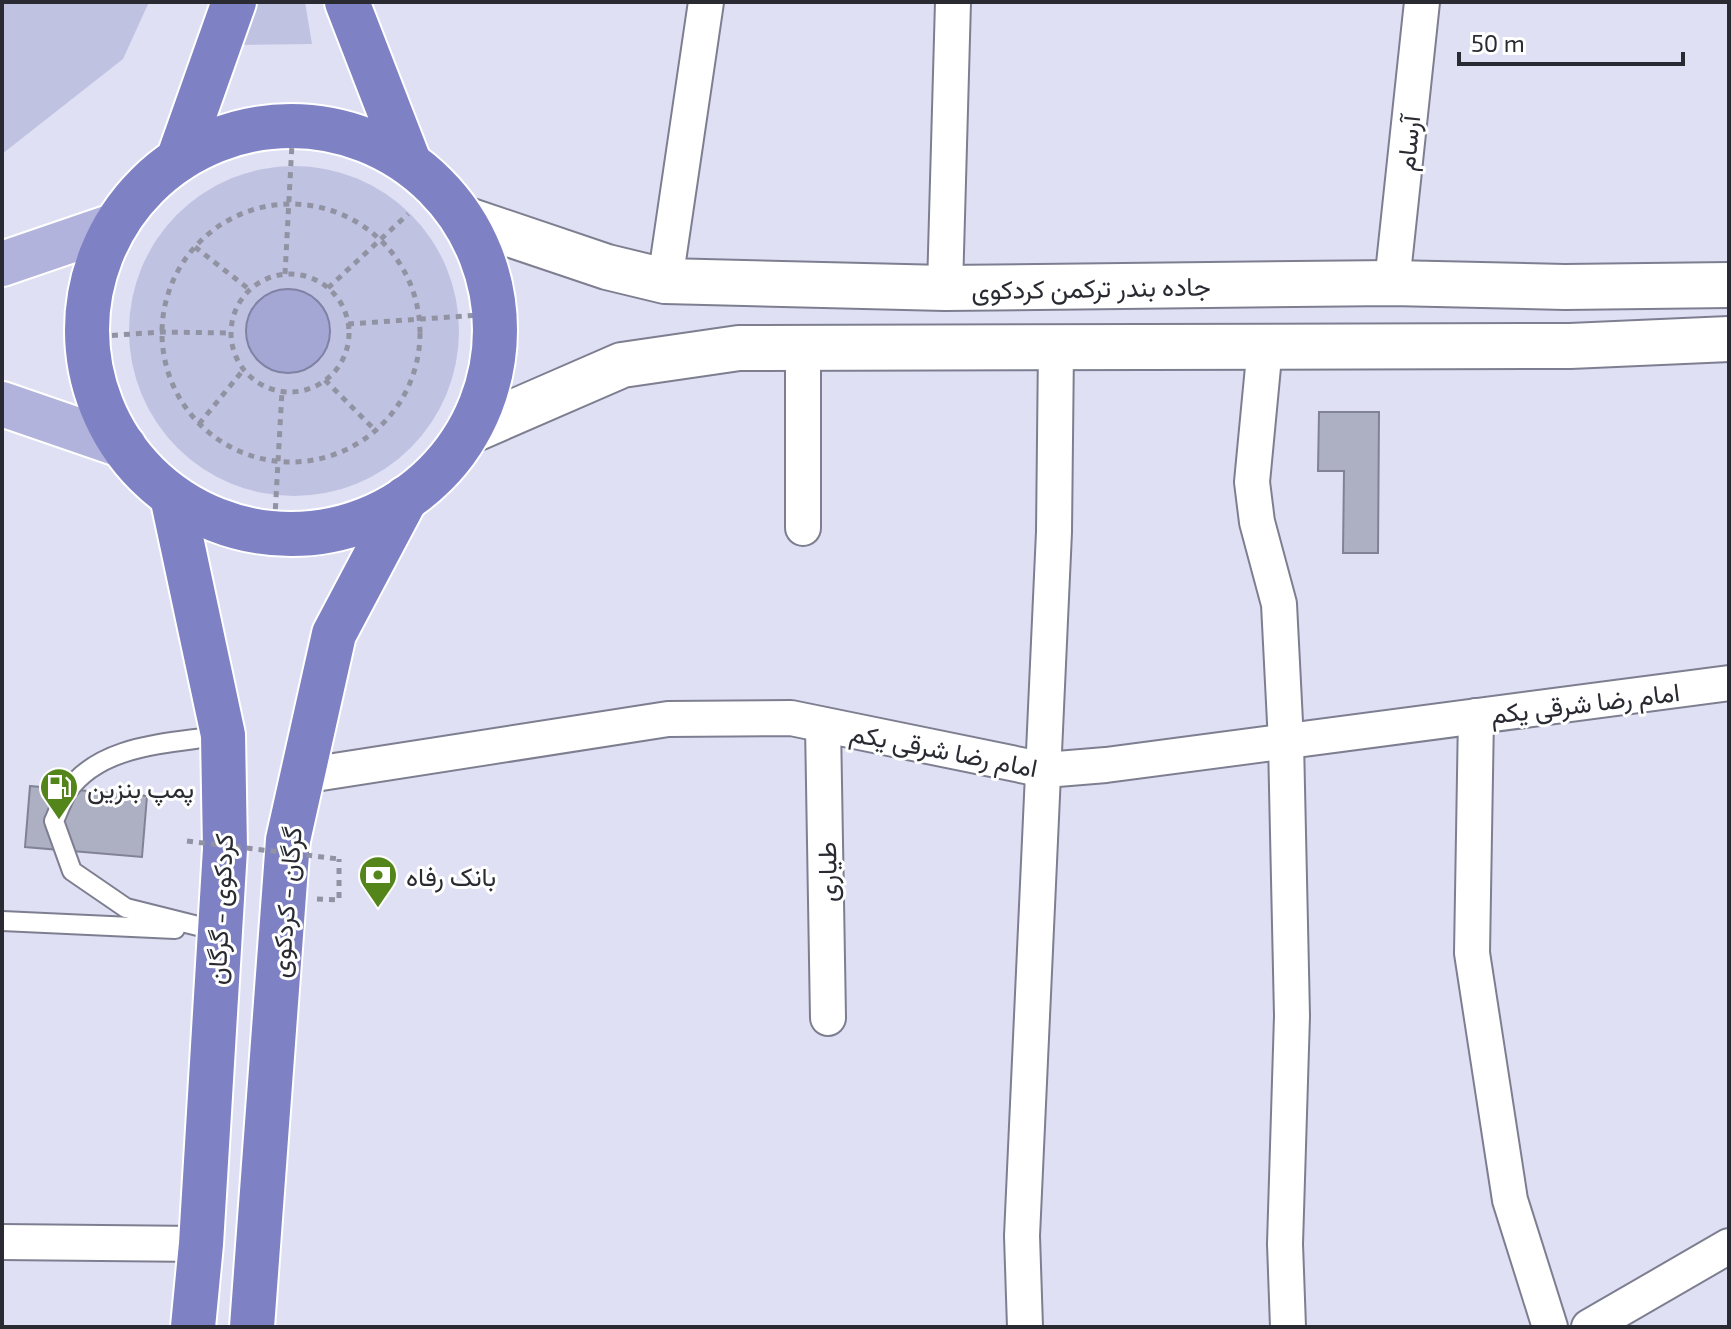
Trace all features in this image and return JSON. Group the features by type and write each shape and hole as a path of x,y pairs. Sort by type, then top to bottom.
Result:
{"highway":[{"path":"178,160 234,2"},
{"path":"347,2 409,162"},
{"path":"293,125 334,130 373,142 409,162 438,188 462,218 478,248 489,280 495,314 494,355 484,395 468,432 451,457 430,479 376,516 343,527 309,533 274,533 238,527 203,514 172,496 146,473 124,446 105,412 93,376 88,337 90,298 97,273 116,225 144,190 178,160 214,141 253,129 293,125"},
{"name":"کردکوی - گرگان","path":"172,496 223,735 225,849 201,1244 193,1327"},
{"name":"گرگان - کردکوی","path":"252,1327 288,840 334,634 406,498"}],"main road":[{"name":"جاده بندر ترکمن کردکوی","path":"462,218 607,267 665,281 945,288 1392,283 1565,287 1729,285"},
{"path":"2,264 116,225"},
{"path":"468,432 622,365 739,348 1570,346 1729,339"},
{"path":"2,404 124,446"}],"street":[{"path":"665,281 706,2"},
{"path":"945,288 953,2"},
{"name":"آرسام","path":"1392,283 1422,2"},
{"path":"1265,346 1252,482 1257,522 1279,604 1286,742 1292,1016 1285,1244 1288,1327"},
{"path":"1025,1327 1022,1236 1045,770 1054,532 1056,347"},
{"path":"803,348 803,528"},
{"name":"امام رضا شرقی یکم","path":"302,776 668,719 791,718 1045,770 1106,765 1729,683"},
{"path":"1476,716 1472,953 1510,1200 1550,1327"},
{"name":"طیاری","path":"823,725 828,1018"},
{"path":"2,1242 201,1244"},
{"path":"1589,1327 1729,1246"}],"lane":[{"path":"218,931 126,908 72,871 54,821 67,793 81,776 120,752 223,735"},
{"path":"2,921 218,931"}],"path":[{"path":"285,274 293,125"},
{"path":"290,204 323,208 354,220 381,240 407,277 420,321 419,352 411,381 397,408 376,431 335,454 312,461 277,462 249,456 222,443 199,424 183,405 171,382 162,332 166,301 178,272 195,247 223,224 255,209 290,204"},
{"path":"328,288 408,214"},
{"path":"195,247 250,290"},
{"path":"285,274 315,279 328,288 344,310 348,324 349,339 345,355 336,369 325,380 298,391 282,391 255,380 244,369 235,352 231,333 240,302 250,290 285,274"},
{"path":"348,324 495,314"},
{"path":"88,337 162,332 231,333"},
{"path":"199,424 244,369"},
{"path":"325,380 376,431"},
{"path":"274,533 282,391"},
{"path":"187,841 339,859 339,900"}],"shaded area":[{"path":"2,2 149,2 123,59 2,154"},
{"path":"253,2 305,2 312,44 241,45"},
{"path":"294,166 326,169 357,178 386,194 411,214 431,239 447,268 456,299 459,331 456,363 447,394 431,423 411,448 386,468 357,484 326,493 294,496 262,493 231,484 202,468 177,448 157,423 141,394 132,363 129,331 132,299 141,268 157,239 177,214 202,194 231,178 262,169"},
{"path":"280,289 296,289 312,296 323,307 330,331 327,347 318,361 296,373 280,373 264,366 253,355 246,339 246,323 253,307 264,296"}],"building":[{"path":"1319,412 1379,412 1378,553 1343,553 1344,471 1318,471"},
{"path":"30,786 147,796 142,857 25,847"}],"place":[{"name":"پمپ بنزین","path":"59,821"},
{"name":"بانک رفاه","path":"378,909"}]}
